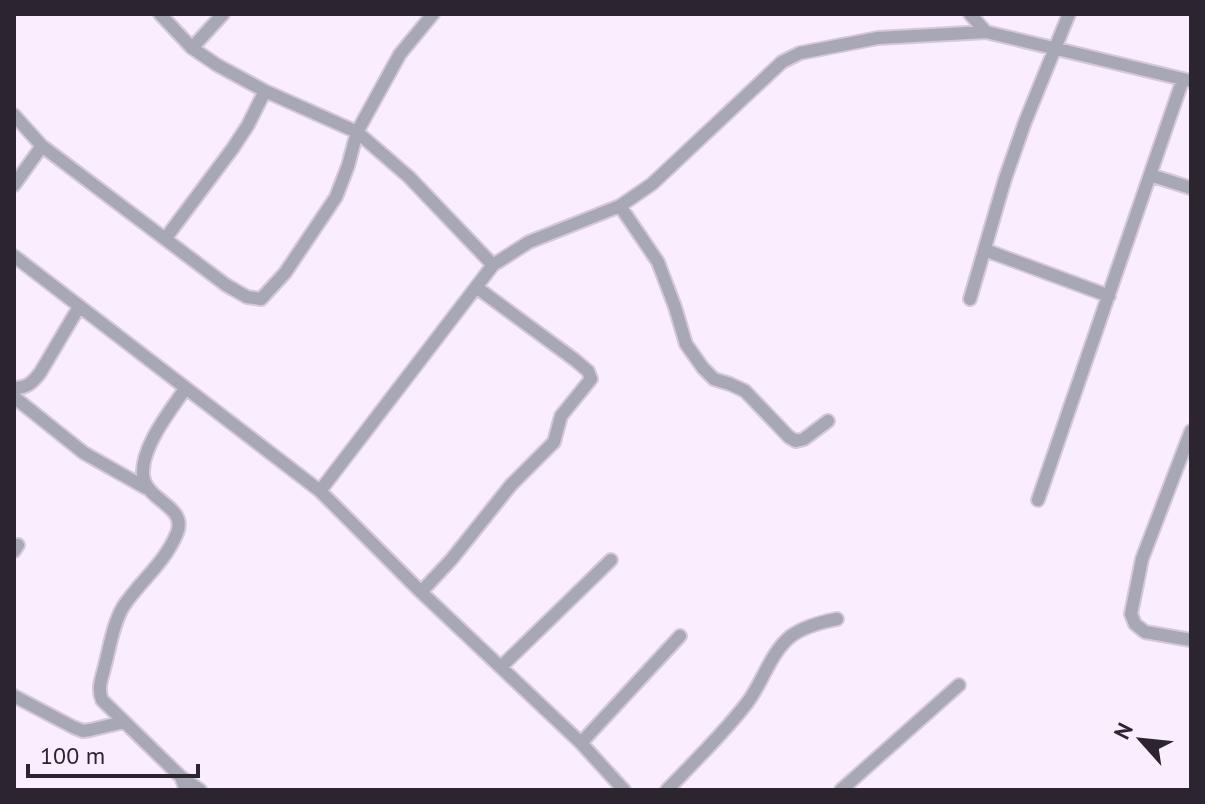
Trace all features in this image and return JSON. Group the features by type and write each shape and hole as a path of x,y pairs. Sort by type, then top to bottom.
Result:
{"street":[{"path":"160,14 192,48 217,65 265,91 357,132 409,177 493,265"},
{"path":"192,48 223,14"},
{"path":"14,115 42,146 226,285 247,297 261,299 285,273 336,197 357,132 400,54 433,14"},
{"path":"970,14 986,32"},
{"path":"970,299 1010,165 1069,14"},
{"path":"320,491 493,265 529,242 620,206 652,184 782,62 800,53 878,38 986,32 1187,80 1150,175 1038,500"},
{"path":"165,239 233,148 265,91"},
{"path":"14,185 42,146"},
{"path":"1150,175 1191,188"},
{"path":"620,206 658,262 686,344 714,379 745,391 796,441 804,439 828,421"},
{"path":"985,250 1109,296"},
{"path":"14,256 320,491 421,592 581,743 624,790"},
{"path":"421,592 511,485 554,442 561,416 591,379 588,371 575,360 476,287"},
{"path":"14,388 24,388 33,383 79,307"},
{"path":"146,488 143,477 148,448 185,389"},
{"path":"14,397 84,453 146,488 178,516 180,525 165,557 122,609 99,688 102,700 183,784 200,790"},
{"path":"1191,431 1142,559 1131,614 1135,624 1145,632 1191,640"},
{"path":"502,666 611,560"},
{"path":"667,790 750,700 776,654 789,638 804,628 837,619"},
{"path":"581,743 680,636"},
{"path":"841,790 959,685"},
{"path":"14,696 83,731 124,722"}]}
